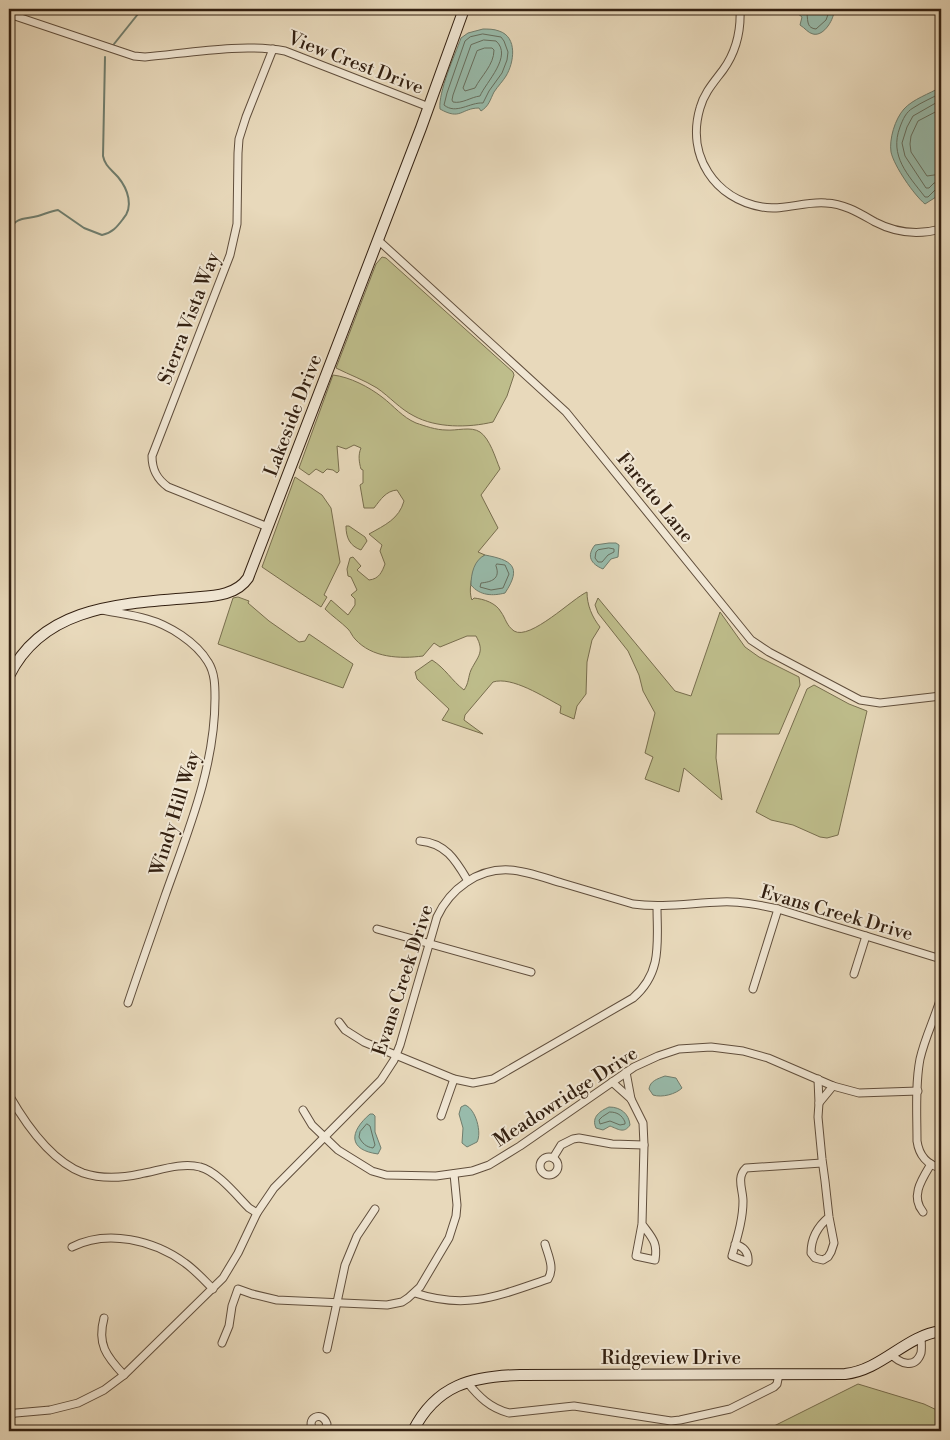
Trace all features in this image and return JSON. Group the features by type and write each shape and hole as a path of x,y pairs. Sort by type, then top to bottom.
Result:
{"street":[{"name":"Lakeside Drive","path":"9,676 13,658 45,631 66,621 124,604 227,593 237,589 248,578 429,107 464,9"},
{"path":"740,9 739,32 735,46 726,65 703,99 697,121 696,133 701,159 711,177 728,195 746,204 775,208 808,203 827,203 848,208 874,222 898,231 919,233 941,229"},
{"name":"View Crest Drive","path":"9,14 122,54 134,56 146,57 246,48 272,49 298,55 429,107"},
{"name":"Sierra Vista Way","path":"268,527 168,486 162,482 154,471 152,456 235,240 238,216 239,139 272,49"},
{"name":"Faretto Lane","path":"378,240 566,412 751,640 769,652 860,700 880,703 941,696"},
{"name":"Windy Hill Way","path":"99,610 145,618 172,630 203,655 210,665 214,679 215,709 201,793 128,1003"},
{"path":"420,841 428,842 446,850 457,862 468,881"},
{"name":"Evans Creek Drive","path":"322,1139 381,1080 396,1055 441,907 454,891 478,876 499,870 520,871 632,904 657,906 738,902 778,909 941,959"},
{"path":"339,1022 345,1030 364,1042 454,1079 483,1082 501,1075 633,998 640,992 651,977 657,958 657,906"},
{"path":"753,989 778,909"},
{"path":"377,929 531,972"},
{"path":"854,974 866,936"},
{"path":"941,997 923,1046 918,1076 917,1141 921,1155 931,1164 941,1168"},
{"name":"Meadowridge Drive","path":"303,1110 322,1139 372,1171 380,1174 436,1176 481,1168 505,1156 626,1072 646,1061 679,1049 710,1047 743,1050 818,1078 833,1086 859,1093 918,1091"},
{"path":"626,1072 631,1099 643,1124 642,1224 636,1256 655,1260 657,1249 655,1241 642,1224"},
{"path":"818,1078 818,1117 822,1163 834,1243 828,1257 823,1260 815,1258 811,1253 812,1240 821,1224 829,1217"},
{"path":"441,1116 454,1079"},
{"path":"612,1082 631,1099"},
{"path":"819,1103 833,1086"},
{"path":"9,1094 20,1115 34,1133 54,1154 72,1168 84,1174 109,1177 130,1176 188,1166 199,1167 208,1170 249,1208 256,1212"},
{"path":"553,1158 560,1145 573,1138 619,1145 644,1145"},
{"path":"9,1410 13,1414 70,1406 92,1397 124,1375 213,1289 232,1265 256,1212 274,1188 322,1139"},
{"path":"735,1244 742,1214 743,1200 740,1177 746,1168 822,1163"},
{"path":"922,1212 918,1206 918,1188 931,1164"},
{"path":"222,1343 229,1326 232,1306 238,1289 277,1300 338,1303 394,1304 415,1293 454,1227 457,1205 454,1174"},
{"path":"327,1349 338,1303 341,1280 350,1251 357,1236 375,1209"},
{"path":"72,1247 82,1242 108,1238 148,1244 168,1252 185,1263 213,1289"},
{"path":"415,1293 443,1300 471,1301 497,1296 548,1279 552,1273 545,1244"},
{"path":"104,1318 102,1344 112,1362 124,1375"},
{"name":"Ridgeview Drive","path":"413,1431 420,1418 435,1401 453,1388 482,1378 506,1375 852,1374 872,1366 921,1336 941,1331"},
{"path":"891,1354 897,1361 911,1363 916,1360 921,1352 921,1336"},
{"path":"467,1382 478,1397 509,1413 574,1406 671,1421 735,1407 774,1387 777,1384 779,1374"},
{"path":"314,1431 311,1427 311,1421 315,1417 320,1416 328,1424 324,1431"}],"shaded area":[{"path":"382,257 386,258 513,372 514,375 507,396 493,422 452,426 423,420 404,410 377,388 336,368 376,264"},
{"path":"333,375 359,383 382,397 406,418 416,423 442,430 472,429 480,432 487,439 500,469 481,495 498,528 478,552 485,555 481,558 472,575 470,589 472,600 474,598 486,600 493,604 499,609 511,629 521,632 540,625 587,592 590,611 600,627 592,640 587,662 586,694 577,706 574,719 560,713 561,706 537,693 509,682 501,681 493,682 465,715 464,720 483,734 442,720 449,709 417,679 415,672 432,660 464,690 471,670 480,654 479,641 476,636 467,636 440,647 434,643 423,656 387,656 378,654 362,645 348,629 325,609 331,600 348,615 355,605 355,599 351,595 357,590 351,577 348,576 347,569 350,558 353,557 361,566 357,570 369,580 380,575 385,564 380,551 382,545 369,534 395,517 404,501 397,490 387,494 374,508 364,508 360,485 363,483 363,470 361,469 359,458 361,448 354,445 346,449 337,446 339,471 337,473 327,469 323,473 316,469 309,475 299,468"},
{"path":"295,477 322,495 331,508 340,562 324,595 327,597 321,607 262,567"},
{"path":"346,526 349,526 365,537 367,541 361,550 349,541"},
{"path":"238,597 249,601 248,603 269,621 299,642 305,641 309,634 353,664 343,688 218,644 233,598"},
{"path":"598,598 675,691 691,696 720,612 745,647 759,657 799,677 800,685 779,734 717,734 716,758 722,800 684,768 679,792 645,779 653,757 645,753 655,713 643,691 639,675 628,651 598,613 595,605"},
{"path":"814,685 849,704 867,711 838,835 827,838 820,837 793,825 771,820 756,812 807,689"},
{"path":"858,1384 924,1404 941,1412 941,1431 764,1431"}],"water":[{"path":"787,9 834,9 834,13 825,30 821,33 813,34 800,25 802,17"},
{"path":"483,29 499,31 509,39 513,51 509,71 494,92 488,105 481,111 479,108 452,114 440,109 442,93 461,38 468,33"},
{"path":"941,87 941,190 936,197 925,204 910,187 896,165 891,152 891,141 895,124 904,109 916,99"},
{"path":"609,543 619,545 618,557 611,559 603,569 595,565 590,556 595,545"},
{"path":"485,555 502,559 512,566 513,576 505,593 487,594 478,591 471,585 474,568 478,560"},
{"path":"665,1076 676,1078 682,1088 669,1095 653,1095 649,1089 651,1084"},
{"path":"465,1105 469,1107 475,1116 479,1133 477,1142 467,1147 462,1143 463,1128 459,1114 461,1107"},
{"path":"609,1107 617,1108 626,1114 630,1125 628,1128 623,1130 610,1126 603,1130 596,1128 596,1118"},
{"path":"370,1114 375,1116 375,1132 381,1148 378,1154 361,1149 355,1139 358,1127"}],"waterway":[{"path":"114,44 142,9"},
{"path":"9,229 19,220 58,210 84,228 102,235 109,233 119,225 126,214 129,204 127,192 122,182 107,165 103,156 105,57"},
{"path":"9,1360 13,1382 11,1404"}]}
